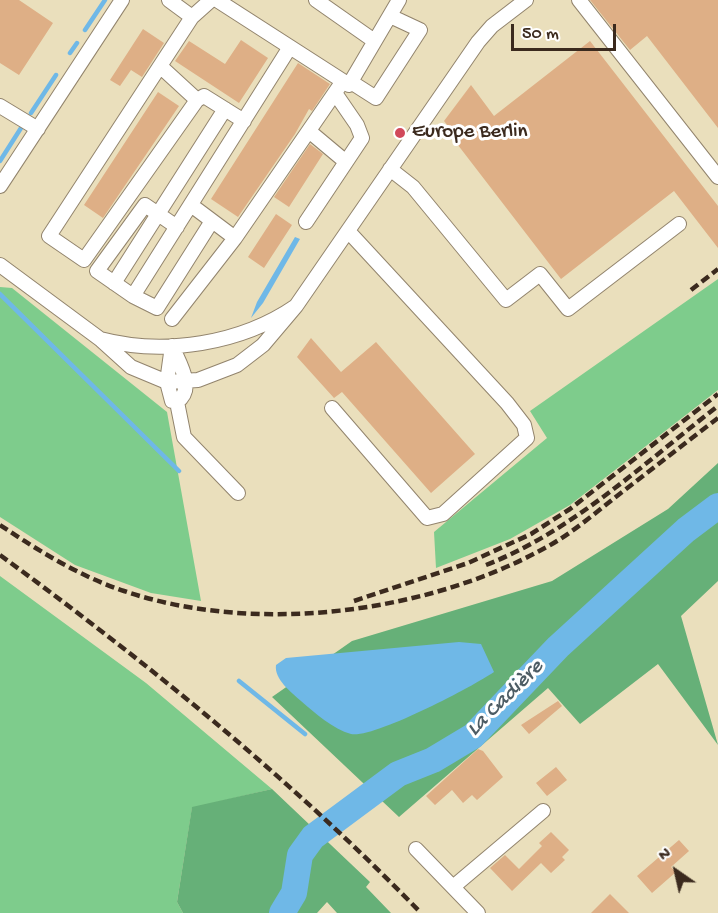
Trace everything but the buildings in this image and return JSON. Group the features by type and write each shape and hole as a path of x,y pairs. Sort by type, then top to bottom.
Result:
{"street":[{"path":"0,186 122,0"},
{"path":"169,0 192,17"},
{"path":"212,0 192,17 49,236 84,260 196,100 204,96 244,121"},
{"path":"217,0 376,98 420,30 390,16"},
{"path":"316,0 374,40"},
{"path":"172,319 235,238 334,93 347,81 399,0"},
{"path":"0,265 100,339 131,367 166,382 186,382 225,370 253,354 296,306 478,42 492,26 526,0"},
{"path":"579,0 718,177"},
{"path":"133,296 290,47"},
{"path":"160,66 196,100"},
{"path":"306,222 362,138 357,125 334,93"},
{"path":"0,106 38,129"},
{"path":"114,283 225,109"},
{"path":"309,131 346,162"},
{"path":"390,169 414,187 506,300 540,274 567,309 679,224"},
{"path":"177,227 145,204 98,271 133,296 157,308 212,221"},
{"path":"191,205 235,238"},
{"path":"332,408 427,518 443,514 527,438 524,425 507,403 348,231"},
{"path":"100,339 133,347 172,346 242,335 265,326 296,306"},
{"path":"172,346 166,382 169,396 177,402 184,437 238,493"},
{"path":"172,346 186,382 183,398 177,402"},
{"path":"453,887 543,811"},
{"path":"416,849 478,913"}],"green space":[{"path":"718,279 718,390 570,505 510,539 436,568 434,532 547,438 530,411"},
{"path":"0,287 12,288 167,412 201,601 151,593 75,565 0,517"},
{"path":"718,463 718,581 681,616 718,745 658,664 580,724 548,688 399,817 272,697 352,641 552,581 668,509"},
{"path":"0,576 146,683 272,789 192,808 177,902 183,913 0,913"},
{"path":"272,789 370,882 366,887 391,913 337,913 327,902 317,913 183,913 177,902 192,807"}],"water":[{"path":"295,237 300,239 263,303 251,318 257,302"},
{"path":"459,642 481,644 494,672 400,721 363,733 351,734 324,720 288,689 280,680 276,670 276,665 286,658"}],"waterway":[{"path":"85,30 105,0"},
{"path":"70,53 77,43"},
{"path":"31,113 56,75"},
{"path":"0,161 21,128"},
{"path":"0,294 179,471"},
{"name":"La Cadière","path":"282,913 294,893 300,855 313,837 398,774 433,760 473,736 558,647 686,530 718,506"},
{"path":"239,681 305,734"}],"railway":[{"path":"691,290 718,269"},
{"path":"354,601 468,563 531,534 570,509 718,394"},
{"path":"486,565 518,551 578,515 718,406"},
{"path":"0,525 91,578 124,591 174,604 228,612 282,614 338,611 392,602 446,589 496,571 543,549 582,524 718,418"},
{"path":"0,555 110,638 218,725 322,816 421,913"}],"place":[{"name":"Europe Berlin","path":"400,133"}]}
